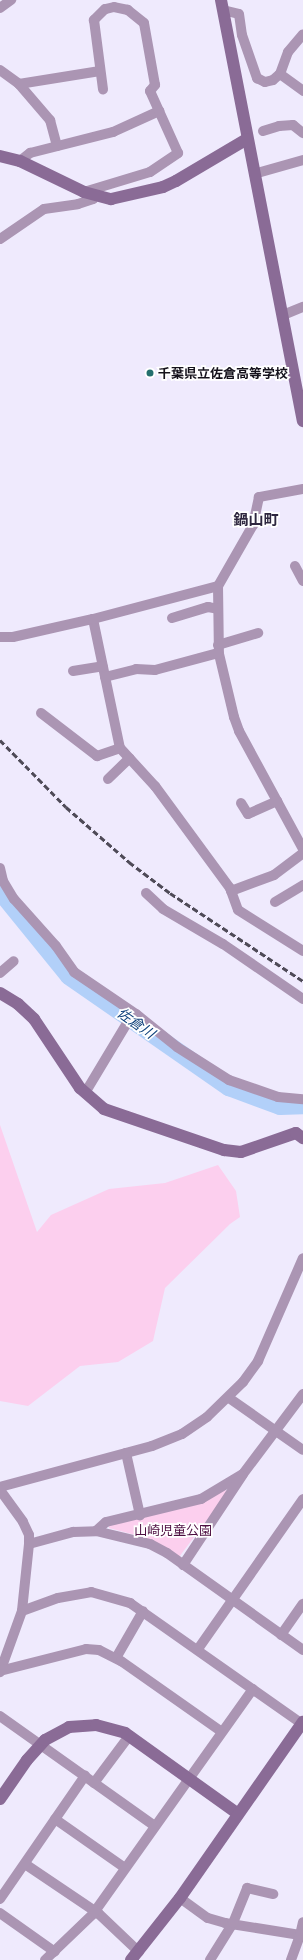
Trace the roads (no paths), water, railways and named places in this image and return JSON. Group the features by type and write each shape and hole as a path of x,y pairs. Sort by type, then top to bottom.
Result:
{"street":[{"path":"0,8 11,0"},
{"path":"89,193 150,172 178,152 150,90 155,85 144,23 138,16 121,4 105,9 94,20 103,89"},
{"path":"222,5 240,14 242,35 257,78 265,82 273,80 280,74 288,52 303,34"},
{"path":"222,5 303,421"},
{"path":"0,70 19,84 50,120 57,146"},
{"path":"19,84 100,71"},
{"path":"280,74 303,91"},
{"path":"20,161 30,153 113,132 159,111"},
{"path":"263,131 279,126 293,125 303,133"},
{"path":"0,156 20,161 89,193 111,199 163,187 247,139"},
{"path":"254,174 303,160"},
{"path":"0,238 44,209 78,204 93,199 89,193"},
{"path":"283,315 303,307"},
{"path":"303,489 259,497 253,525 218,586 218,649 239,731 303,849"},
{"path":"295,566 303,580"},
{"path":"0,637 13,637 93,619 218,586"},
{"path":"172,618 208,607 218,609"},
{"path":"93,619 120,748 156,786 231,891 238,910 244,916 303,951"},
{"path":"105,677 136,669 155,670 218,649 258,633"},
{"path":"73,671 103,666"},
{"path":"41,713 97,756 120,748"},
{"path":"108,779 130,758"},
{"path":"241,803 248,814 277,801"},
{"path":"231,891 274,875 303,853"},
{"path":"0,868 3,881 14,899 56,946 74,972 133,1013 177,1047 229,1080 278,1098 303,1099"},
{"path":"275,902 303,886"},
{"path":"146,893 163,909 223,944 303,999"},
{"path":"0,973 14,961"},
{"path":"0,992 18,1004 34,1019 85,1093 104,1109 224,1150 241,1152 296,1133 303,1138"},
{"path":"85,1093 133,1013"},
{"path":"0,1487 126,1453 182,1434 207,1417 229,1398 258,1361 303,1258"},
{"path":"183,1565 243,1474 303,1394"},
{"path":"229,1398 303,1450"},
{"path":"126,1453 140,1515"},
{"path":"96,1531 106,1522 201,1499 243,1474"},
{"path":"0,1490 23,1522 28,1535 29,1544 22,1611 0,1671"},
{"path":"198,1649 303,1499"},
{"path":"29,1544 73,1532 96,1531 150,1544 183,1565 303,1650"},
{"path":"22,1611 58,1598 91,1592 111,1596 142,1611 302,1723 180,1898 135,1956 95,1911 25,1864"},
{"path":"281,1635 303,1604"},
{"path":"116,1658 142,1611"},
{"path":"0,1671 86,1649 99,1650 116,1658 222,1732"},
{"path":"46,1960 95,1911 253,1689"},
{"path":"0,1716 155,1826"},
{"path":"0,1799 40,1744 58,1731 81,1725 110,1728 129,1736 238,1814"},
{"path":"94,1783 129,1736"},
{"path":"0,1899 85,1776"},
{"path":"55,1819 125,1868"},
{"path":"210,1960 233,1923 247,1888 273,1894"},
{"path":"180,1898 208,1918 300,1935"},
{"path":"0,1913 55,1952"},
{"path":"291,1960 303,1922"}],"waterway":[{"name":"佐倉川","path":"0,891 69,976 229,1087 280,1106 303,1105"}],"railway":[{"path":"0,740 66,807 129,862 170,893 303,981"}],"place":[{"name":"千葉県立佐倉高等学校","path":"150,373"}],"district":[{"name":"鍋山町","path":"256,520"}],"park label":[{"name":"山崎児童公園","path":"173,1530"}]}
